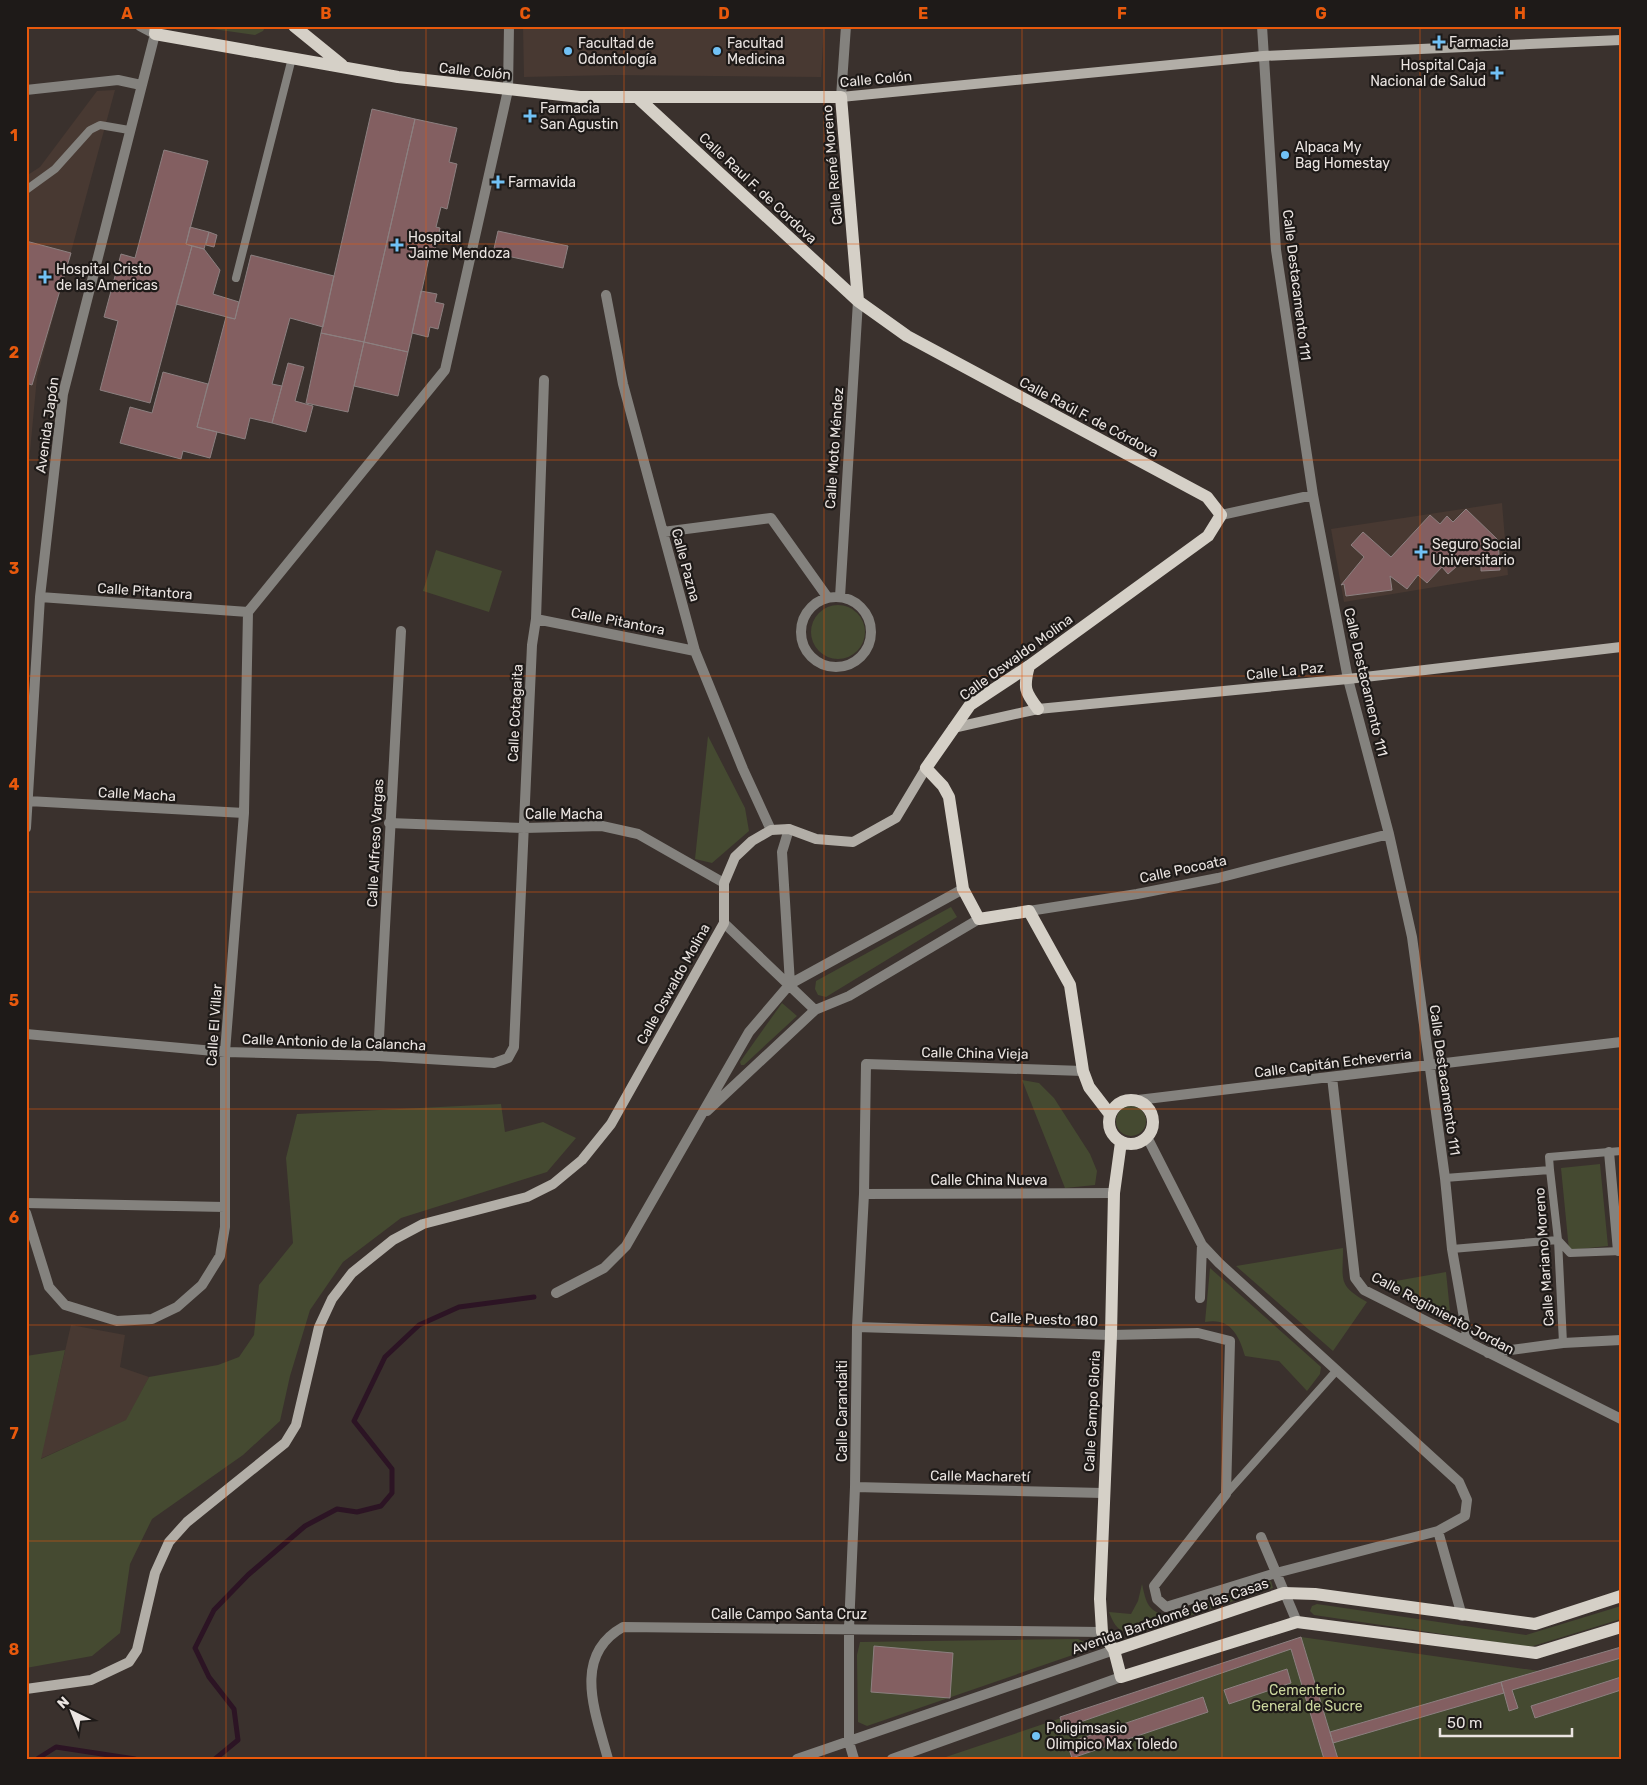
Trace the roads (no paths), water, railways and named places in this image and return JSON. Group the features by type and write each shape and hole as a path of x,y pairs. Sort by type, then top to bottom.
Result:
{"main road":[{"path":"294,26 344,66"},
{"name":"Calle Colón","path":"155,30 398,77 580,97 841,97 1263,56 1621,40"},
{"name":"Calle Raul F. de Cordova","path":"637,97 858,301"},
{"name":"Calle René Moreno","path":"841,97 858,301"},
{"name":"Calle Raúl F. de Córdova","path":"858,301 907,336 1207,498 1221,515"},
{"name":"Calle Oswaldo Molina","path":"26,1689 91,1680 129,1662 137,1650 155,1573 169,1542 187,1522 285,1443 296,1425 318,1327 332,1299 352,1273 393,1240 423,1224 527,1197 553,1184 582,1160 611,1124 724,923 724,883 735,857 752,841 771,830 789,829 816,839 853,842 896,818 952,728 970,705 1029,666 1208,536 1221,515"},
{"name":"Calle La Paz","path":"952,728 1038,709 1348,679 1621,647"},
{"path":"1029,666 1025,682 1026,689 1038,709"},
{"path":"926,768 943,786 949,796 963,889 979,919"},
{"path":"1029,911 1070,985 1083,1071 1089,1087 1109,1113 1108,1125 1111,1132 1121,1142 1134,1144 1147,1137 1152,1131 1153,1116 1150,1109 1138,1100 1123,1101 1109,1113"},
{"name":"Calle Pocoata","path":"979,919 1029,911"},
{"name":"Calle Campo Gloria","path":"1102,1632 1100,1599 1111,1335 1114,1194 1121,1142"},
{"name":"Avenida Bartolomé de las Casas","path":"1114,1650 1284,1593 1315,1594 1462,1616 1535,1624 1621,1596"},
{"path":"1102,1632 1114,1650 1121,1677 1296,1622 1536,1653 1621,1627"}],"street":[{"name":"Calle Colón","path":"140,26 155,30"},
{"path":"248,612 445,370 508,90 509,26"},
{"name":"Calle René Moreno","path":"841,97 846,26"},
{"name":"Calle Destacamento 111","path":"1262,26 1276,250 1313,496 1348,679 1389,834 1412,937 1428,1066 1445,1178 1452,1249 1468,1341"},
{"name":"Avenida Japón","path":"26,828 40,597 63,394 155,30"},
{"path":"26,90 118,80 141,85"},
{"name":"Calle Pazna","path":"606,295 623,384 695,651 743,769 771,830"},
{"name":"Calle Moto Méndez","path":"840,597 858,301"},
{"name":"Calle Cotagaita","path":"514,1047 532,646 536,618 544,380"},
{"path":"1221,515 1313,496"},
{"path":"663,532 771,518 828,598"},
{"name":"Calle Pitantora","path":"40,597 248,612"},
{"path":"840,597 860,606 867,615 871,637 868,647 852,663 841,667 829,667 818,662 809,655 802,639 802,621 808,611 817,602 828,598 840,597"},
{"name":"Calle El Villar","path":"26,1213 49,1287 65,1305 117,1321 152,1319 177,1307 202,1285 220,1256 225,1227 225,1052 244,813 248,612"},
{"name":"Calle Pitantora","path":"536,618 695,651"},
{"name":"Calle Alfreso Vargas","path":"378,1056 389,823 401,631"},
{"name":"Calle Macha","path":"28,801 244,813"},
{"name":"Calle Macha","path":"389,823 524,828 602,826 638,834 724,883"},
{"path":"789,829 782,852 790,984"},
{"name":"Calle Pocoata","path":"1029,911 1137,894 1218,878 1389,834"},
{"path":"556,1293 604,1268 626,1246 749,1032 790,984 963,889"},
{"path":"699,1118 814,1010 849,996 979,919"},
{"path":"724,923 790,984 814,1010"},
{"name":"Calle Antonio de la Calancha","path":"26,1034 225,1052 378,1056 494,1063 508,1058 514,1047"},
{"name":"Calle Capitán Echeverria","path":"1138,1100 1621,1042"},
{"name":"Calle China Vieja","path":"866,1064 1083,1071"},
{"name":"Calle Carandaiti","path":"854,1759 849,1742 849,1628 855,1487 856,1327 864,1194 866,1064"},
{"name":"Calle Regimiento Jordan","path":"1332,1077 1356,1278 1364,1290 1621,1419"},
{"path":"1147,1137 1202,1245 1459,1482 1467,1500 1465,1516 1438,1531 1276,1573 1166,1607 1157,1599 1154,1586 1226,1494"},
{"path":"1608,1152 1620,1251"},
{"name":"Calle China Nueva","path":"864,1194 1114,1194"},
{"path":"26,1204 225,1207"},
{"path":"1200,1298 1202,1245"},
{"name":"Calle Puesto 180","path":"856,1327 1111,1335 1198,1333 1230,1341 1226,1494"},
{"path":"1488,1353 1563,1343 1621,1340"},
{"name":"Calle Macharetí","path":"855,1487 1103,1493"},
{"path":"1438,1531 1462,1616"},
{"path":"1261,1537 1296,1622"},
{"name":"Calle Campo Santa Cruz","path":"608,1759 590,1695 592,1672 599,1647 610,1634 623,1627 1102,1632"},
{"name":"Avenida Bartolomé de las Casas","path":"797,1759 1114,1650"},
{"path":"892,1759 1121,1677"}],"lane":[{"path":"236,278 292,58"},
{"path":"26,190 55,169 90,130 100,125 129,130"},
{"path":"1445,1178 1550,1170 1549,1157 1621,1151"},
{"name":"Calle Mariano Moreno","path":"1550,1170 1558,1240 1563,1343"},
{"path":"1452,1249 1558,1240 1570,1253 1620,1251"},
{"path":"1226,1494 1337,1370"}],"waterway":[{"path":"215,1759 238,1740 234,1709 209,1677 195,1648 214,1610 248,1575 305,1526 337,1509 357,1512 381,1506 392,1493 392,1469 354,1421 385,1357 419,1325 459,1307 534,1297"},
{"path":"37,1759 56,1747 135,1759"}],"place":[{"name":"Farmacia","path":"1439,42"},
{"name":"Facultad de Odontología","path":"568,51"},
{"name":"Facultad Medicina","path":"717,51"},
{"name":"Hospital Caja Nacional de Salud","path":"1497,73"},
{"name":"Farmacia San Agustin","path":"530,116"},
{"name":"Alpaca My Bag Homestay","path":"1285,155"},
{"name":"Farmavida","path":"498,182"},
{"name":"Hospital Jaime Mendoza","path":"397,245"},
{"name":"Hospital Cristo de las Americas","path":"45,277"},
{"name":"Seguro Social Universitario","path":"1421,552"},
{"name":"Poligimsasio Olimpico Max Toledo","path":"1036,1736"}],"park label":[{"name":"Cementerio General de Sucre","path":"1307,1698"}]}
